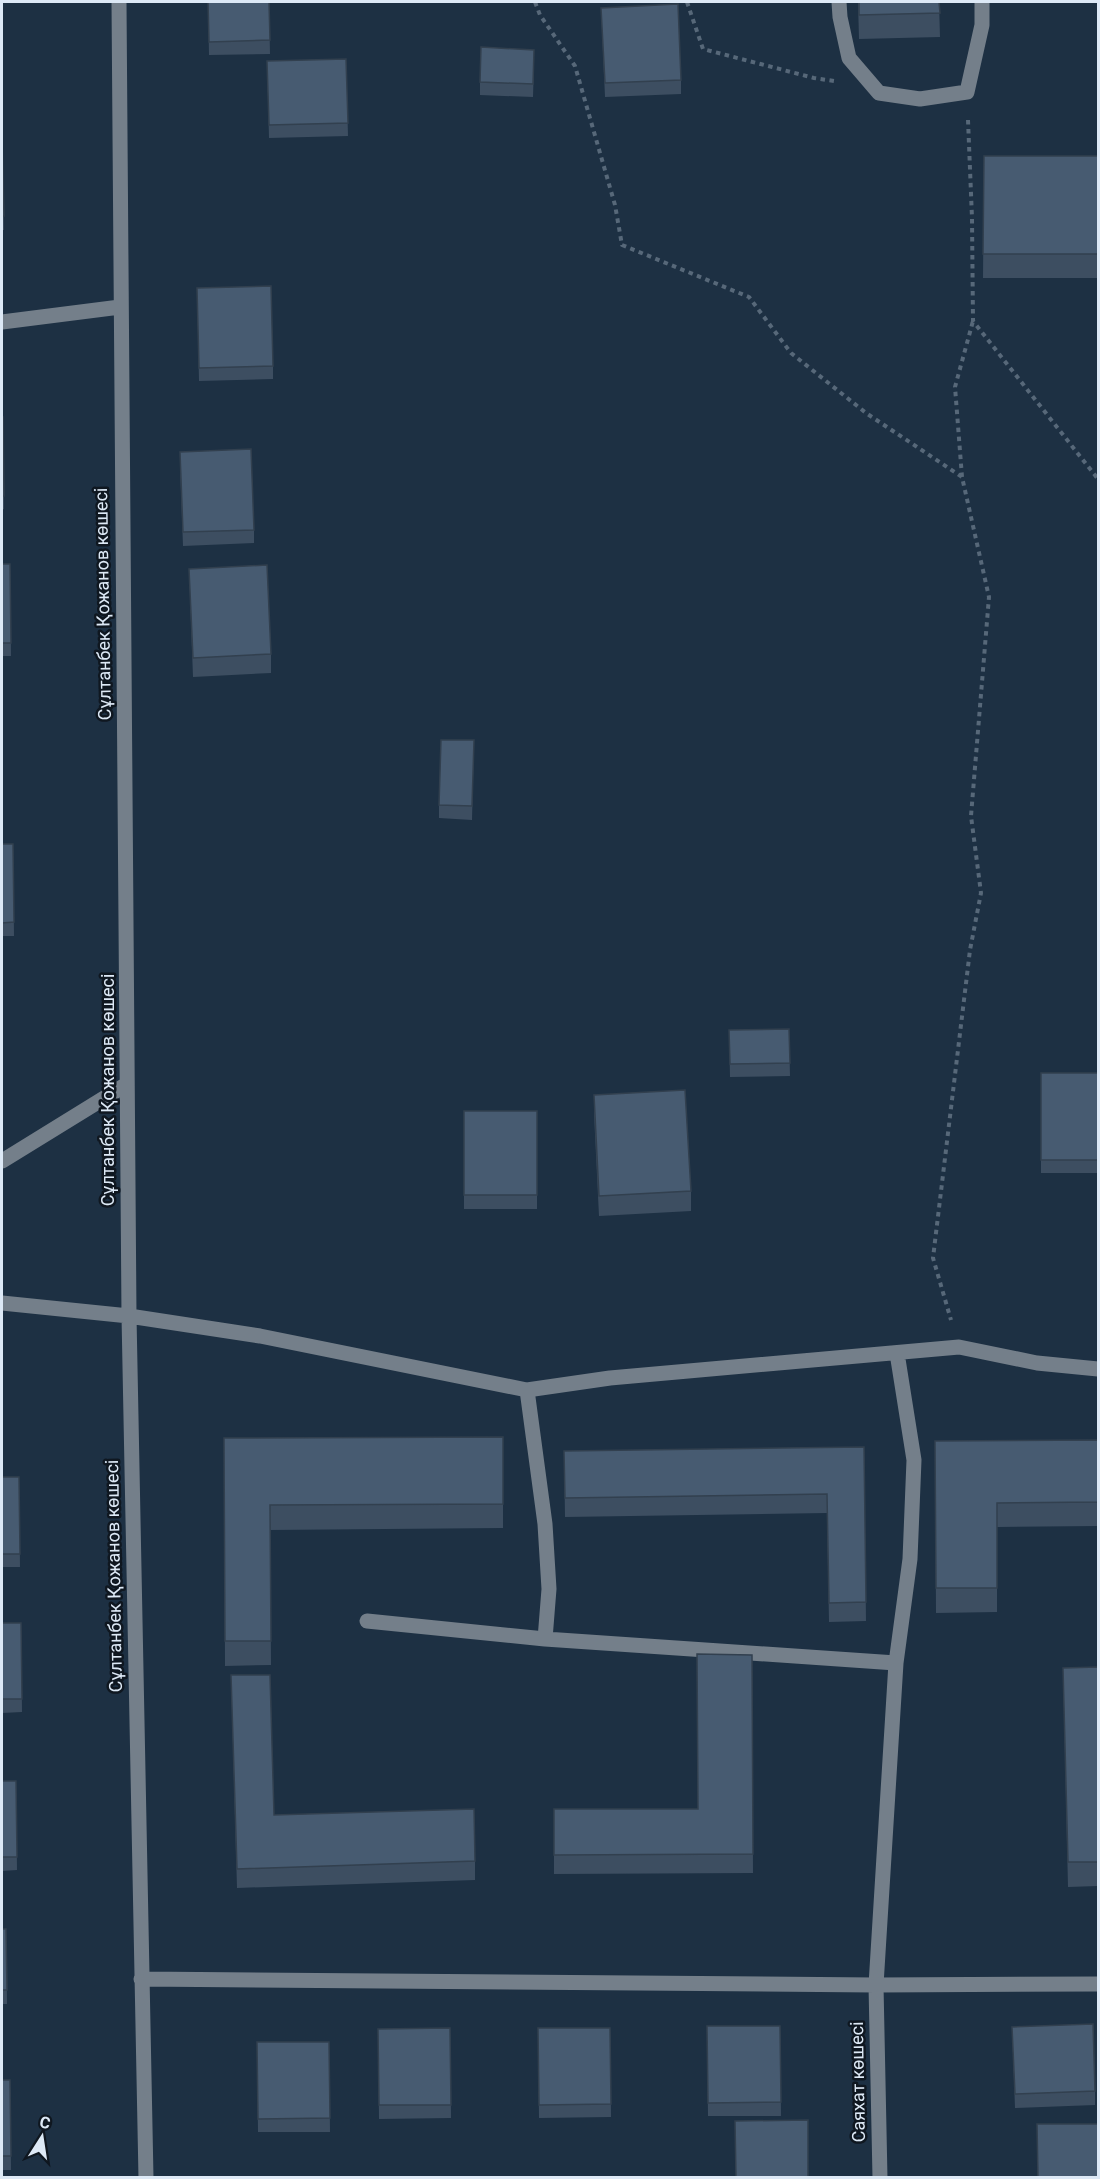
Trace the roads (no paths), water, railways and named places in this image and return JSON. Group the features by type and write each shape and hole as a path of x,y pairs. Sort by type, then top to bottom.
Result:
{"street":[{"name":"Сұлтанбек Қожанов көшесі","path":"119,2 129,1316 146,2178"},
{"path":"839,2 849,58 879,93 920,99 966,92 982,25 982,2"},
{"path":"2,322 120,307"},
{"path":"2,1161 127,1084"},
{"path":"2,1303 129,1316 260,1336 527,1390 610,1378 959,1347 1037,1363 1098,1369"},
{"name":"Саяхат көшесі","path":"880,2178 876,1985 896,1663 910,1559 914,1460 897,1353"},
{"path":"527,1390 545,1524 549,1589 546,1639"},
{"path":"367,1621 546,1639 896,1663"},
{"path":"141,1979 876,1985 1098,1984"}]}
